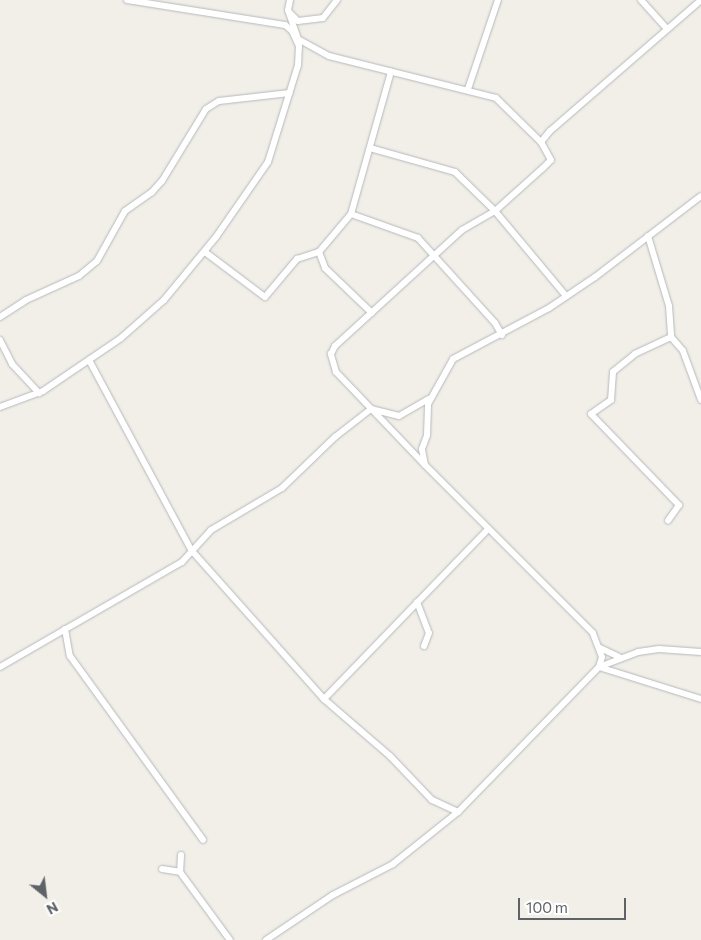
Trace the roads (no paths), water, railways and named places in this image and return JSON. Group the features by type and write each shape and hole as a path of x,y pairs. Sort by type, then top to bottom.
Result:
{"street":[{"path":"127,0 284,25 298,39 329,56 468,89 496,98 541,142 551,160 495,211 462,230 334,346 331,354 336,372 425,466 559,597 593,633 602,657 598,667"},
{"path":"0,407 39,393 121,338 164,300 205,252 265,169 298,65 298,39 288,10 290,0"},
{"path":"288,10 298,21 312,21 323,18 337,0"},
{"path":"468,89 498,0"},
{"path":"641,0 666,28"},
{"path":"541,142 550,131 666,28 701,0"},
{"path":"205,252 265,296 297,259 319,252 351,214 391,72"},
{"path":"0,316 26,300 79,276 97,261 125,211 152,192 162,181 206,109 219,101 290,93"},
{"path":"370,148 455,172 495,211 566,296"},
{"path":"371,409 399,416 423,405 431,396 453,359 502,335 566,296 701,196"},
{"path":"351,214 418,238 436,255 502,335"},
{"path":"648,236 669,306 671,337 683,351 701,400"},
{"path":"319,252 325,268 372,313"},
{"path":"668,521 679,505 590,414 611,400 613,372 635,354 671,337"},
{"path":"0,340 12,364 39,393"},
{"path":"89,360 192,551 324,699 390,756 432,800 458,812"},
{"path":"425,466 422,449 431,396"},
{"path":"0,668 182,562 211,530 282,488 335,437 371,409"},
{"path":"324,699 417,606 488,529"},
{"path":"417,606 429,633 424,646"},
{"path":"65,629 70,656 203,840"},
{"path":"600,648 619,657"},
{"path":"266,940 333,895 393,864 458,812 598,667 619,657 659,649 701,652"},
{"path":"598,667 701,699"},
{"path":"181,855 180,872 230,940"},
{"path":"162,869 180,872"}]}
